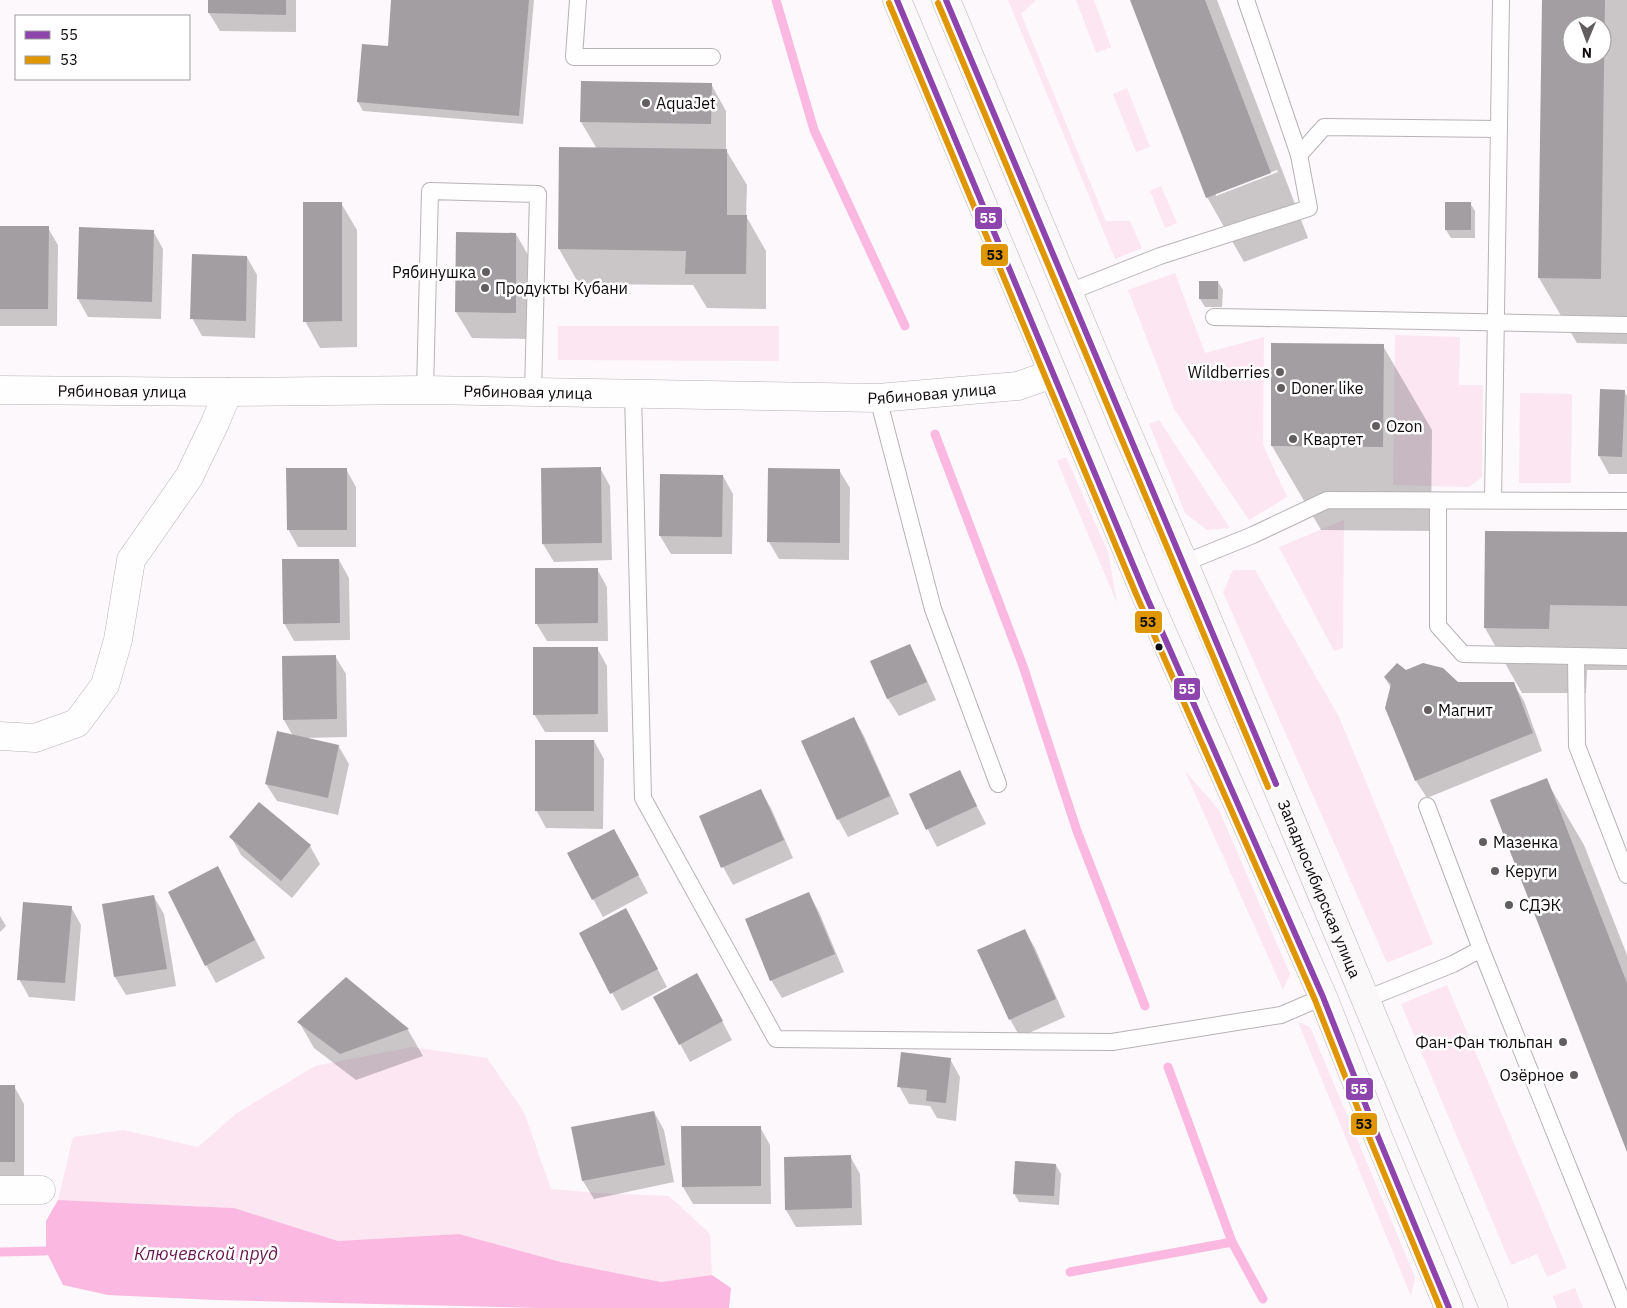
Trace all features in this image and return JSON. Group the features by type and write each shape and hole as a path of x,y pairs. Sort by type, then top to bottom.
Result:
{"main road":[{"path":"897,0 1144,591 1324,997 1444,1307"},
{"name":"Западносибирская улица","path":"946,0 1123,423 1184,562 1494,1308"}],"street":[{"name":"Рябиновая улица","path":"0,390 228,392 425,390 533,393 633,392 878,398 1018,386 1052,374"},
{"path":"0,736 35,738 77,723 105,686 118,640 132,560 189,477 215,424 228,392"},
{"path":"0,1190 41,1190"}],"lane":[{"path":"578,0 574,57 712,57"},
{"path":"1069,292 1160,256 1309,208 1299,154 1246,0"},
{"path":"1493,500 1501,0"},
{"path":"1299,154 1324,128 1499,129"},
{"path":"425,390 430,191 538,194 533,393"},
{"path":"1214,317 1627,324"},
{"path":"633,392 644,798 776,1038 1112,1042 1280,1015 1324,997"},
{"path":"878,398 932,609 998,784"},
{"path":"1184,562 1253,535 1327,500 1627,502"},
{"path":"1438,501 1438,626 1462,654 1627,657"},
{"path":"1576,656 1577,746 1627,875"},
{"path":"1427,806 1481,949 1625,1308"},
{"path":"1366,999 1453,964 1481,949"}],"shaded area":[{"path":"1008,0 1036,0 1021,14 1106,221 1130,221 1142,248 1115,259"},
{"path":"1076,0 1094,0 1111,47 1096,53"},
{"path":"1127,88 1150,147 1136,152 1113,94"},
{"path":"1161,186 1177,223 1165,228 1150,191"},
{"path":"1175,273 1205,353 1264,337 1263,445 1287,497 1249,520 1174,409 1128,290"},
{"path":"558,326 779,326 779,361 558,360"},
{"path":"1395,335 1460,337 1459,385 1483,385 1482,477 1469,487 1393,485"},
{"path":"1520,393 1572,394 1571,483 1519,483"},
{"path":"1159,420 1230,528 1207,530 1185,513 1149,424"},
{"path":"1066,457 1108,552 1117,603 1057,461"},
{"path":"1344,520 1343,648 1334,651 1279,547"},
{"path":"1233,570 1255,570 1339,717 1433,944 1387,963 1223,592"},
{"path":"1185,771 1219,810 1290,974 1283,990"},
{"path":"1447,985 1567,1268 1547,1277 1537,1254 1511,1265 1401,1004"},
{"path":"1298,1022 1310,1027 1415,1277 1411,1296"},
{"path":"412,1047 487,1058 524,1112 551,1189 669,1196 710,1234 712,1275 661,1282 561,1262 459,1234 338,1241 234,1208 58,1200 73,1137 123,1130 198,1147 237,1113 315,1066"},
{"path":"1575,1288 1583,1308 1557,1308 1553,1296"}],"water":[{"name":"Ключевской пруд","path":"58,1200 234,1208 338,1241 459,1234 561,1262 661,1282 712,1275 731,1288 729,1308 538,1308 215,1300 108,1295 63,1285 46,1251 46,1221"}],"building":[{"path":"208,0 286,0 286,15 208,13"},
{"path":"391,0 529,0 519,116 357,102 362,44 388,46"},
{"path":"1130,0 1205,0 1271,173 1206,198"},
{"path":"1542,0 1605,0 1605,15 1562,15 1562,65 1604,65 1601,279 1538,278"},
{"name":"AquaJet","path":"581,81 712,83 711,124 580,122"},
{"path":"559,147 727,149 727,215 747,215 746,274 685,274 686,251 558,249"},
{"path":"303,202 342,202 342,321 303,322"},
{"path":"1445,202 1471,202 1471,230 1445,230"},
{"path":"0,226 49,226 48,309 0,309"},
{"path":"79,227 154,230 152,302 77,299"},
{"name":"Рябинушка","path":"456,232 516,233 516,313 455,312"},
{"path":"192,254 247,256 246,321 190,319"},
{"path":"1199,281 1218,281 1218,299 1199,299"},
{"path":"1271,343 1384,344 1383,447 1271,446"},
{"path":"1600,389 1625,390 1622,457 1598,456"},
{"path":"601,467 602,543 542,544 541,468"},
{"path":"286,468 347,468 347,530 287,530"},
{"path":"768,468 840,469 840,543 767,542"},
{"path":"660,474 723,475 722,537 659,536"},
{"path":"1485,531 1627,532 1627,606 1550,605 1549,629 1484,628"},
{"path":"282,559 339,559 340,623 283,624"},
{"path":"535,568 598,568 598,623 535,624"},
{"path":"910,644 927,682 887,699 870,661"},
{"path":"533,647 598,647 598,714 533,715"},
{"path":"336,655 337,719 283,720 282,656"},
{"path":"1397,663 1406,670 1423,663 1443,668 1458,682 1514,682 1533,733 1415,781 1385,708 1391,684 1384,677"},
{"path":"854,717 890,796 837,820 801,741"},
{"path":"277,731 339,745 328,798 265,784"},
{"path":"535,740 594,740 594,811 535,811"},
{"path":"960,770 977,806 926,830 909,794"},
{"path":"1547,778 1627,983 1627,1152 1490,800"},
{"path":"761,789 784,840 721,868 699,816"},
{"path":"259,802 311,845 281,881 229,837"},
{"path":"614,829 639,875 592,900 567,853"},
{"path":"218,866 255,940 205,966 168,892"},
{"path":"809,892 835,954 770,981 745,919"},
{"path":"154,895 167,969 114,977 102,904"},
{"path":"23,902 72,906 65,983 17,980"},
{"path":"626,908 658,969 610,994 579,933"},
{"path":"1025,929 1056,999 1009,1020 977,950"},
{"path":"697,973 723,1021 679,1045 653,997"},
{"path":"346,977 409,1029 340,1054 297,1022"},
{"path":"901,1052 951,1058 946,1103 926,1101 927,1090 897,1087"},
{"path":"0,1085 15,1085 15,1162 0,1162"},
{"path":"654,1111 665,1165 582,1181 571,1127"},
{"path":"681,1126 761,1126 761,1186 682,1187"},
{"path":"851,1155 852,1208 785,1210 784,1157"},
{"path":"1015,1161 1056,1164 1054,1196 1013,1194"}],"waterway":[{"path":"776,0 814,130 905,326"},
{"path":"935,434 1023,666 1077,831 1145,1006"},
{"path":"1168,1067 1232,1242 1263,1299"},
{"path":"1070,1272 1232,1242"},
{"path":"0,1252 46,1251"}],"transit line":[{"name":"55","path":"897,0 1144,591 1323,997 1449,1308"},
{"name":"55","path":"946,0 1276,784"},
{"name":"53","path":"889,3 1136,594 1315,1000 1371,1142 1440,1308"},
{"name":"53","path":"938,3 1268,787"}],"place":[{"name":"AquaJet","path":"646,103"},
{"name":"Рябинушка","path":"486,272"},
{"name":"Продукты Кубани","path":"485,288"},
{"name":"Wildberries","path":"1280,372"},
{"name":"Doner like","path":"1281,388"},
{"name":"Ozon","path":"1376,426"},
{"name":"Квартет","path":"1293,439"},
{"name":"Магнит","path":"1428,710"},
{"name":"Мазенка","path":"1483,842"},
{"name":"Керуги","path":"1495,871"},
{"name":"СДЭК","path":"1509,905"},
{"name":"Фан-Фан тюльпан","path":"1563,1042"},
{"name":"Озёрное","path":"1574,1075"}]}
